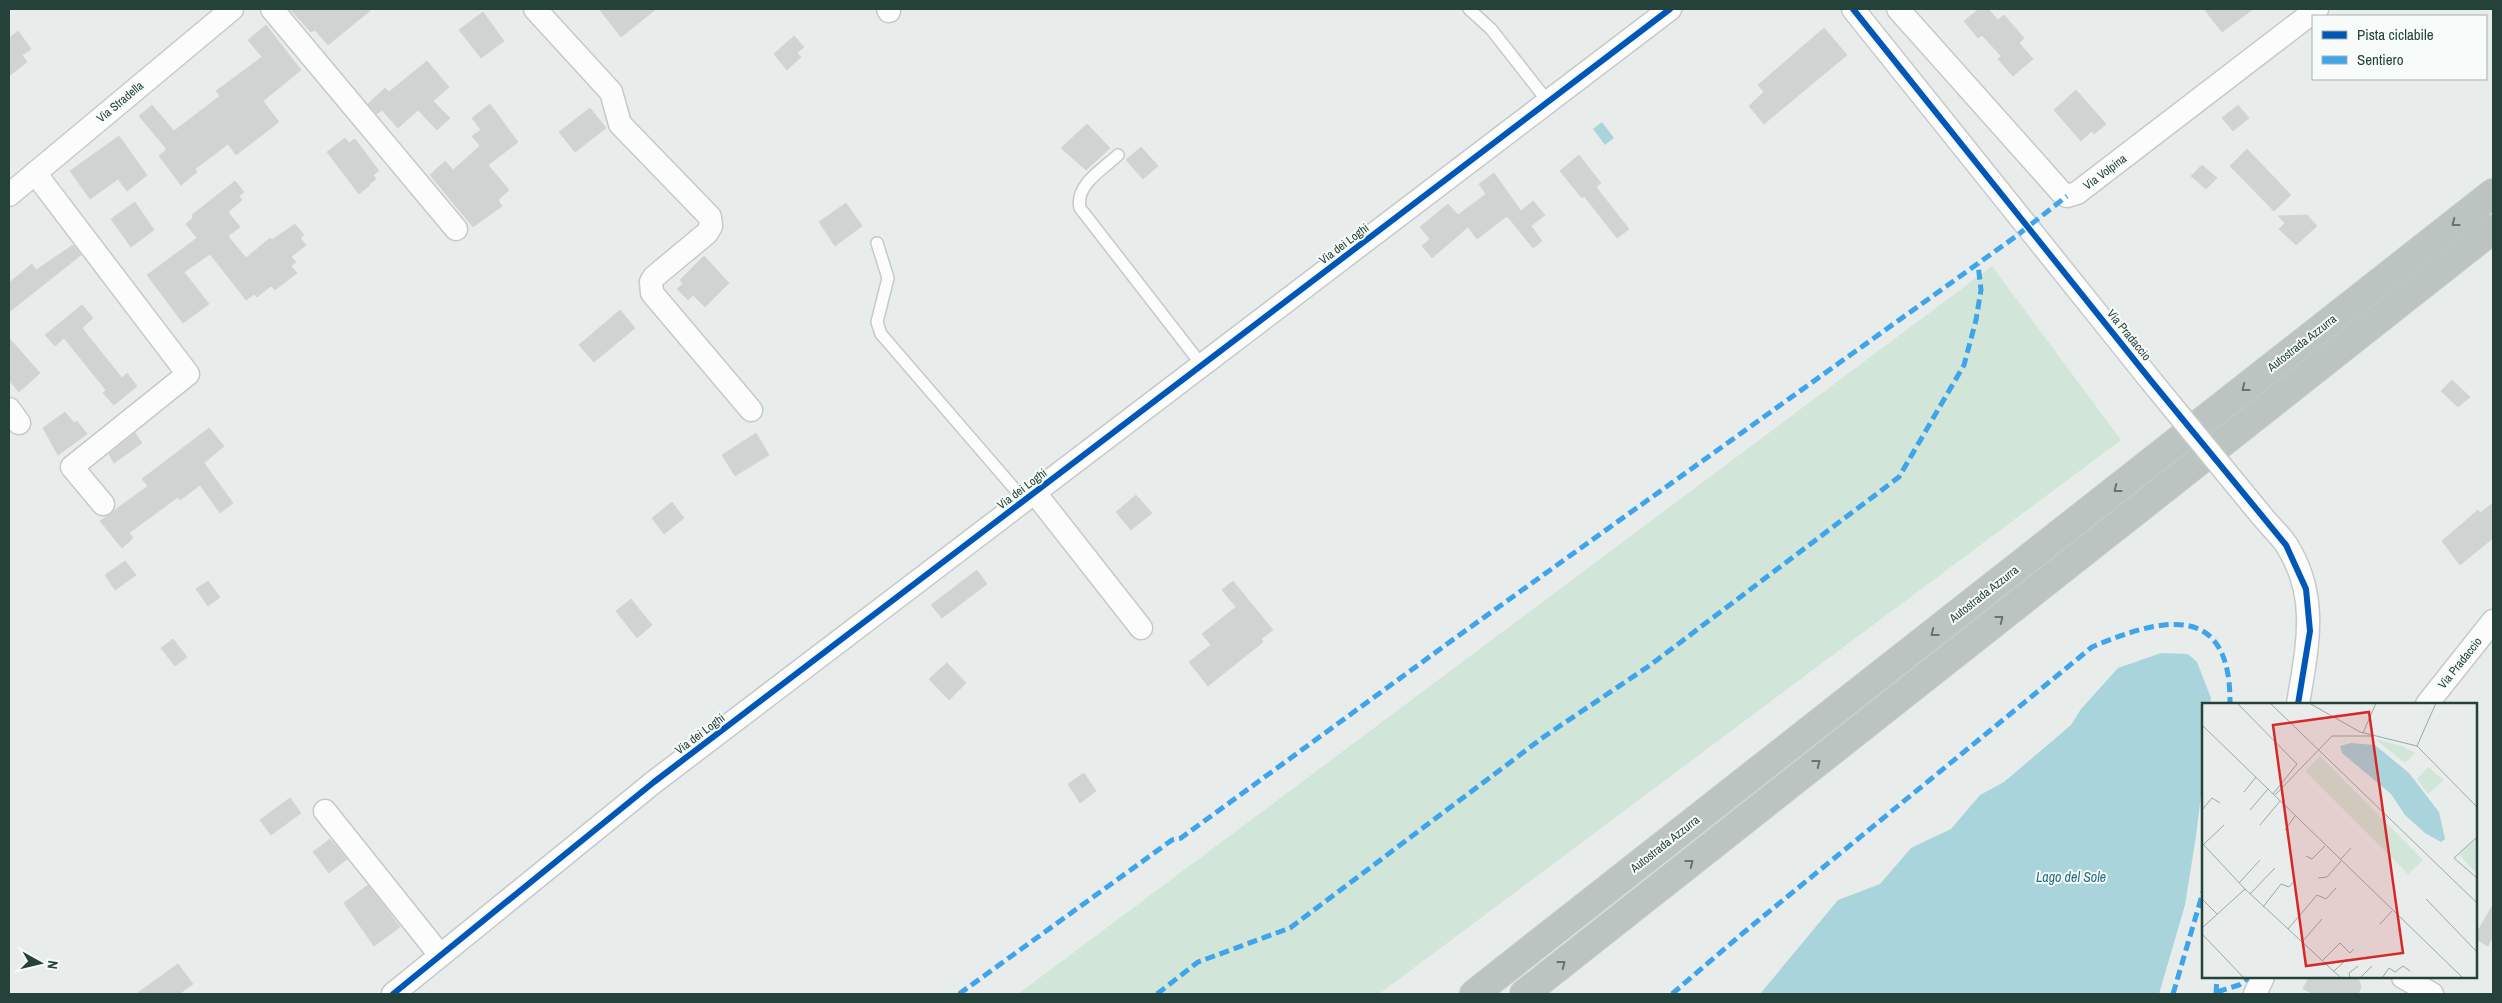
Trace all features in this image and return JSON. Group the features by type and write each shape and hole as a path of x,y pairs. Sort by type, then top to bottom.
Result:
{"highway":[{"name":"Autostrada Azzurra","path":"1474,994 2493,193"},
{"path":"1524,994 2493,229"}],"street":[{"name":"Via Stradella","path":"9,195 232,9"},
{"path":"272,9 456,229"},
{"path":"535,9 610,92 620,124 710,217 711,226 707,234 654,277 651,282 652,293 752,410"},
{"name":"Via dei Loghi","path":"393,994 654,782 1030,497 1201,364 1549,103 1670,9"},
{"name":"Via Pradaccio","path":"1853,9 2152,382 2286,545 2306,588 2310,632 2298,703"},
{"name":"Via Volpina","path":"1898,9 2062,193 2067,196 2078,192 2317,9"},
{"path":"35,173 188,374 72,467 103,504"},
{"path":"1030,497 1141,628"},
{"name":"Via Pradaccio","path":"2428,703 2493,621"},
{"path":"326,811 440,955"},
{"path":"2405,978 2432,994"}],"lane":[{"path":"1469,9 1491,29 1549,103"},
{"path":"1118,155 1081,189 1078,198 1080,208 1201,364"},
{"path":"877,243 888,278 877,322 882,334 1030,497"}],"green space":[{"path":"1992,266 2121,440 1379,994 1018,994"}],"water":[{"path":"1602,122 1614,138 1605,145 1593,129"},
{"name":"Lago del Sole","path":"2161,653 2188,654 2197,662 2211,698 2210,703 2202,703 2202,787 2185,905 2159,994 1760,994 1838,900 1880,884 1911,848 1951,829 1980,795 2004,782 2071,725 2081,709 2118,668"}],"building":[{"path":"290,9 372,9 328,45 315,30 311,32"},
{"path":"599,9 656,9 621,37"},
{"path":"1979,9 1988,9 1998,20 2004,15 2024,38 2019,43 2033,59 2013,76 1998,59 2001,56 1982,35 1978,38 1964,21"},
{"path":"2204,9 2253,9 2222,32"},
{"path":"483,12 504,41 481,58 459,30"},
{"path":"266,25 301,70 263,101 279,122 236,155 228,144 195,169 197,172 181,185 159,156 166,150 165,147 139,116 152,105 174,131 220,96 216,91 262,57 248,40"},
{"path":"1824,28 1847,55 1764,124 1749,106 1764,92 1758,85"},
{"path":"18,31 31,49 22,55 27,62 9,76 9,38"},
{"path":"794,36 804,47 797,53 801,57 787,70 774,54"},
{"path":"427,61 449,87 433,101 450,118 437,130 418,110 398,128 382,110 377,114 368,104 385,88 389,92"},
{"path":"2076,90 2106,124 2094,134 2092,131 2081,141 2054,110"},
{"path":"490,104 518,142 488,165 509,190 498,200 502,206 473,227 430,175 445,161 453,170 480,146 472,136 481,130 472,118"},
{"path":"2238,105 2249,118 2233,131 2222,118"},
{"path":"590,108 606,128 575,152 559,132"},
{"path":"1087,124 1110,148 1086,170 1061,148"},
{"path":"119,136 147,175 127,191 118,179 90,199 70,171"},
{"path":"345,138 349,143 355,139 379,171 373,175 376,179 359,194 327,152"},
{"path":"1141,147 1158,166 1143,179 1126,160"},
{"path":"2247,149 2291,195 2274,211 2230,166"},
{"path":"1579,155 1601,183 1596,187 1629,229 1617,238 1584,196 1582,198 1560,171"},
{"path":"2202,165 2217,178 2206,189 2191,176"},
{"path":"1494,173 1521,211 1533,201 1545,215 1531,226 1542,241 1533,248 1507,216 1477,239 1468,227 1432,258 1422,246 1430,239 1420,227 1448,204 1458,215 1486,194 1479,184"},
{"path":"235,181 244,192 239,196 242,200 228,212 240,227 228,236 246,258 270,238 272,240 295,224 304,235 300,238 306,245 291,257 296,262 291,266 297,273 275,290 271,286 257,297 254,294 246,300 210,254 184,272 209,304 183,323 147,275 197,238 186,224 193,218 192,215"},
{"path":"135,202 154,230 131,247 111,219"},
{"path":"846,203 862,226 835,246 819,222"},
{"path":"2307,215 2317,226 2296,245 2279,229 2285,223 2278,216"},
{"path":"73,245 81,255 9,312 9,283 32,264 36,270"},
{"path":"704,256 729,283 705,307 693,295 688,300 677,289 683,284 680,280"},
{"path":"82,305 93,318 82,328 122,378 127,373 137,386 114,405 103,393 106,390 64,338 55,346 45,335"},
{"path":"620,310 635,328 594,362 579,345"},
{"path":"9,338 40,373 19,392 9,380"},
{"path":"2452,380 2470,397 2458,407 2441,391"},
{"path":"65,412 74,423 77,421 87,434 58,455 43,428"},
{"path":"209,428 224,446 204,463 233,503 220,513 200,485 180,500 178,497 129,533 133,538 122,548 100,521 148,486 142,479"},
{"path":"135,433 142,443 114,463 109,454"},
{"path":"756,433 769,455 735,476 722,455"},
{"path":"1136,495 1152,513 1131,530 1116,512"},
{"path":"672,502 684,518 664,534 652,518"},
{"path":"2493,503 2493,538 2460,565 2442,541 2478,510 2480,513"},
{"path":"125,561 136,575 115,590 105,575"},
{"path":"977,570 987,584 942,618 931,605"},
{"path":"208,581 220,597 208,606 196,589"},
{"path":"1233,581 1273,630 1261,639 1263,642 1208,686 1189,662 1211,645 1202,634 1236,607 1222,590"},
{"path":"631,599 652,625 637,638 616,611"},
{"path":"173,639 187,657 175,666 161,648"},
{"path":"947,663 966,683 949,700 929,679"},
{"path":"1084,773 1096,791 1080,803 1068,784"},
{"path":"290,798 301,813 271,835 260,820"},
{"path":"330,839 347,859 329,873 313,852"},
{"path":"368,885 400,927 374,946 344,903"},
{"path":"2493,905 2493,936 2488,946 2477,940 2477,932"},
{"path":"178,964 193,984 179,994 136,994"},
{"path":"2308,978 2358,978 2361,987 2358,994 2314,994 2303,989"}],"marked path":[{"path":"959,994 1172,840 1181,838 1458,636 2015,237 2067,196"},
{"path":"1157,994 1198,962 1290,928 1545,736 1649,666 1899,477 1964,365 1976,320 1981,290 1978,264"},
{"path":"1672,994 1743,933 2092,647 2144,629 2167,625 2188,626 2205,633 2219,647 2227,671 2230,703"},
{"path":"2173,994 2202,895"},
{"path":"2216,994 2217,978"},
{"path":"2217,992 2239,985 2248,978"}],"cycle path":[{"path":"393,994 654,782 1670,9"},
{"path":"1853,9 2152,382 2286,545 2306,589 2310,631 2298,703"}]}
